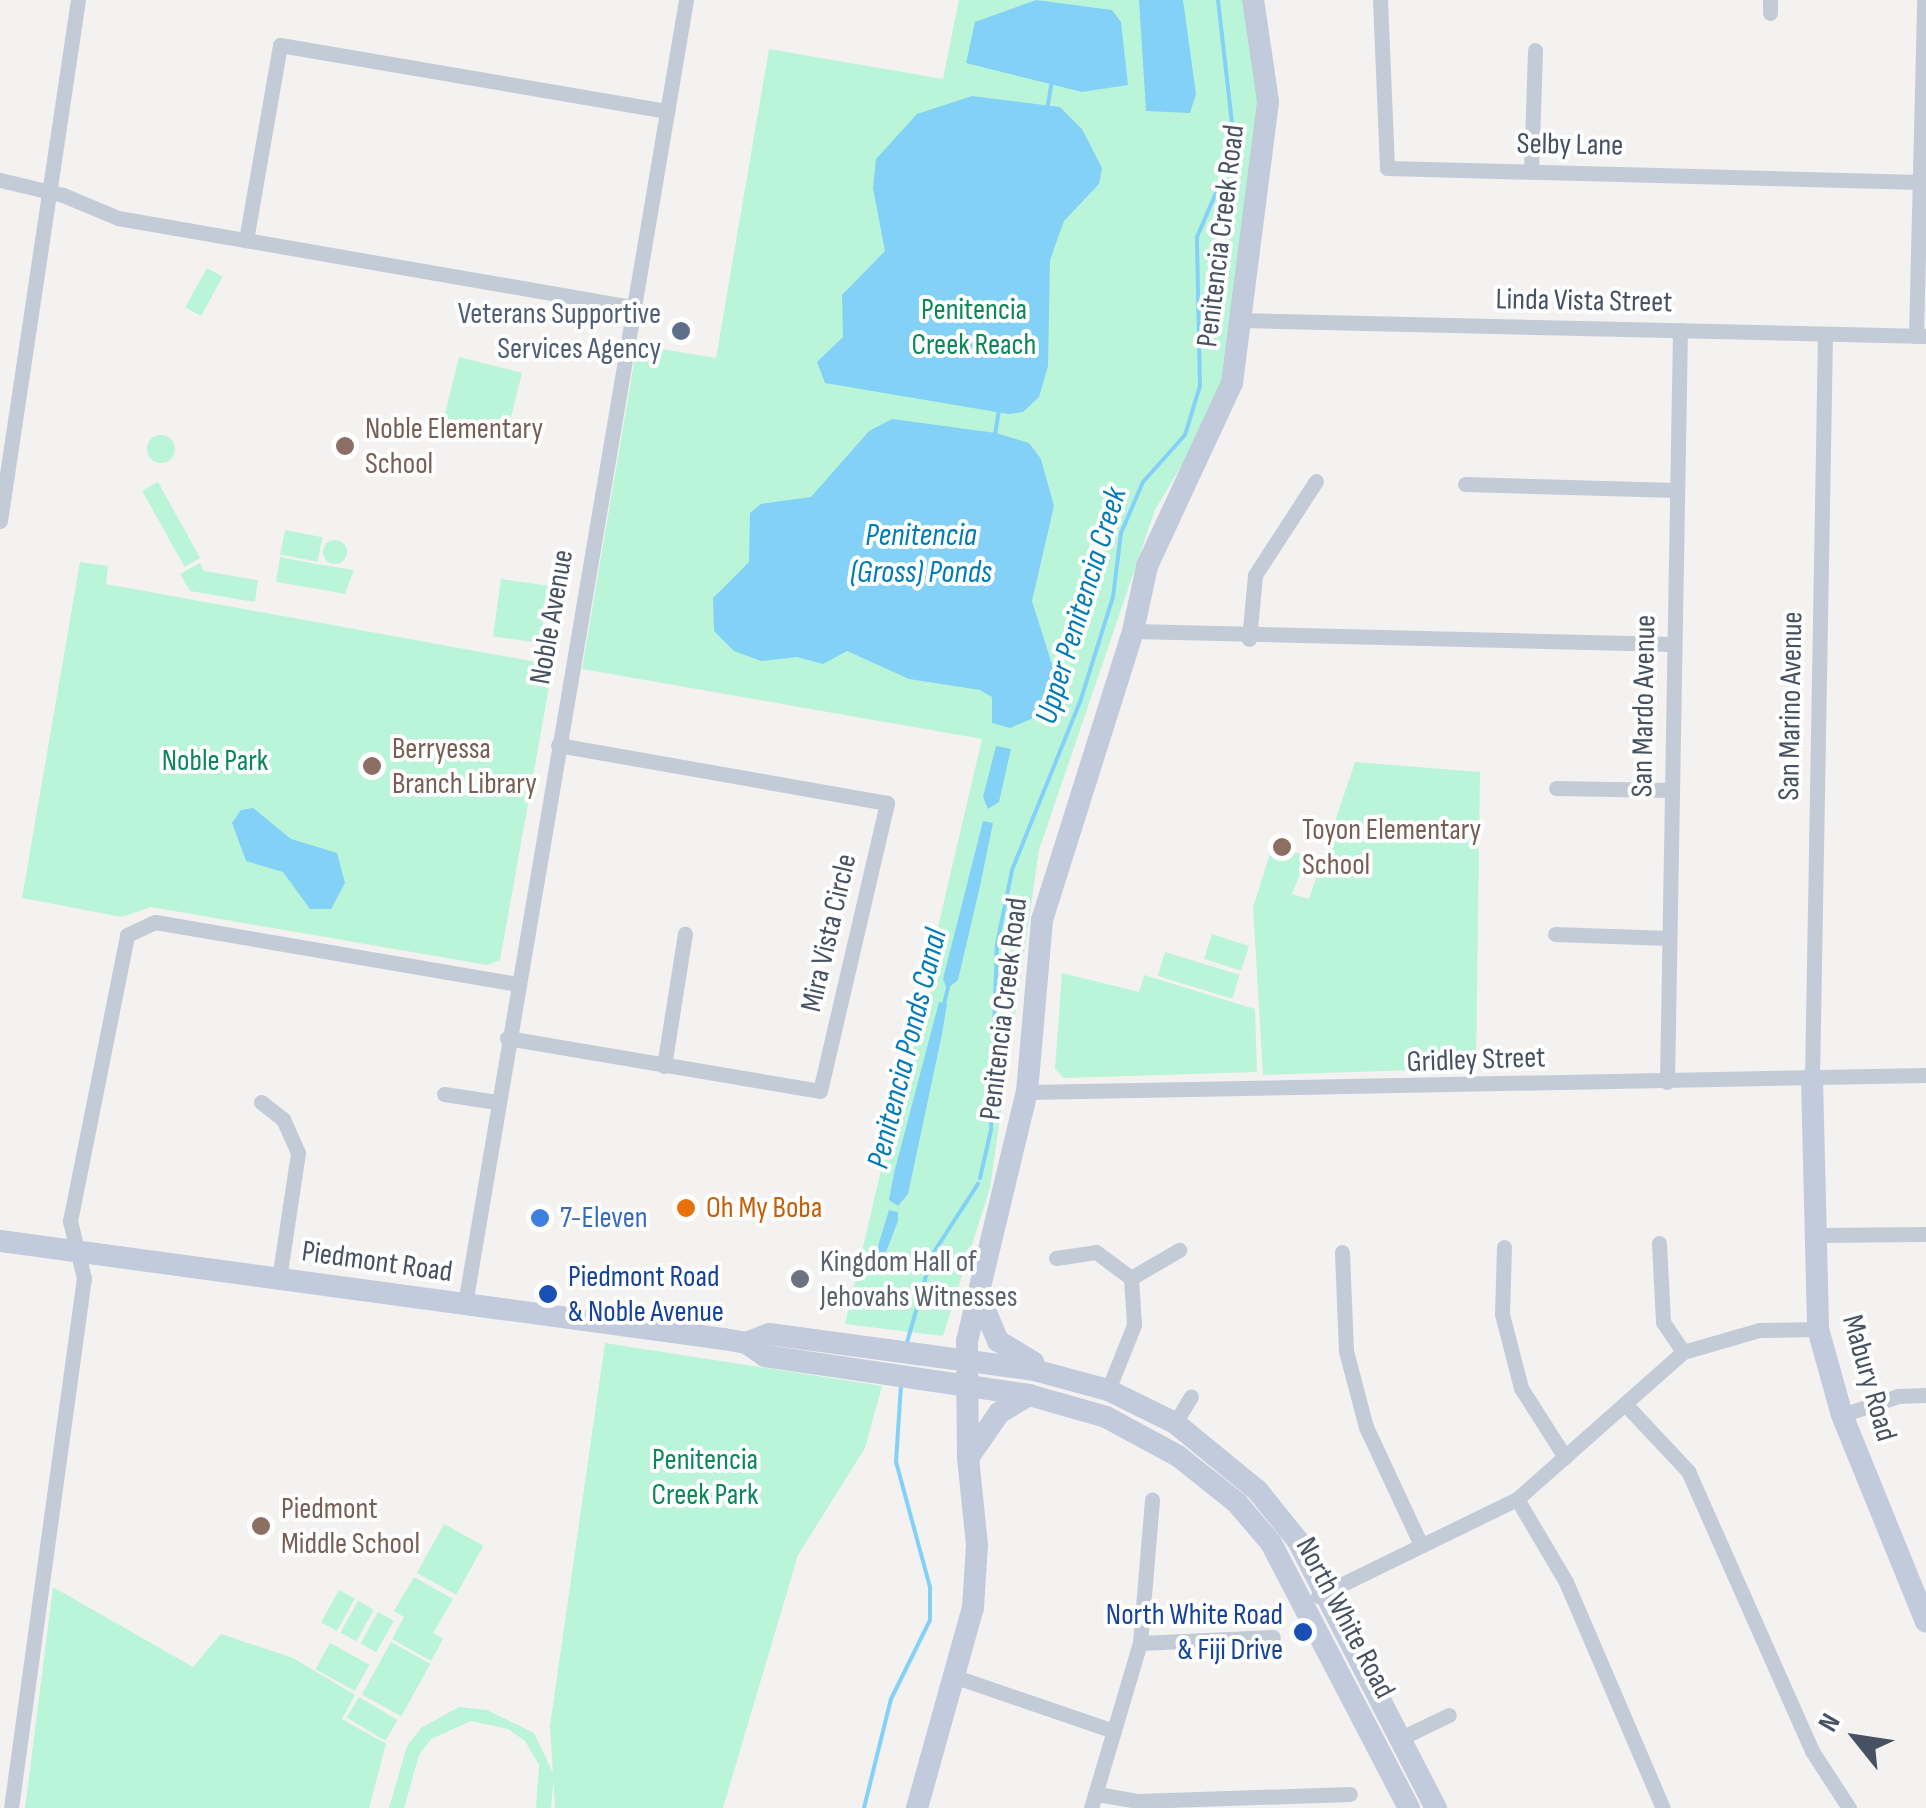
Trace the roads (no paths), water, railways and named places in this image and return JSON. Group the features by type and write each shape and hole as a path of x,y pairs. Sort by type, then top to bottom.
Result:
{"main road":[{"name":"Penitencia Creek Road","path":"917,1808 973,1608 978,1545 968,1458 966,1359 1027,1092 1042,920 1133,632 1164,517 1210,440 1232,382 1268,101 1253,0"},
{"name":"Mabury Road","path":"1812,1079 1818,1330 1842,1414 1926,1622"},
{"name":"Piedmont Road","path":"0,1241 746,1343 765,1356 924,1380"},
{"path":"978,1294 998,1341 1052,1375"},
{"name":"Piedmont Road","path":"746,1343 769,1334 928,1353"},
{"name":"North White Road","path":"928,1353 1052,1375 1108,1390 1174,1424 1256,1490 1401,1738 1436,1808"},
{"name":"North White Road","path":"924,1380 1029,1395 1106,1417 1166,1446 1237,1502 1317,1597 1409,1808"},
{"path":"968,1458 998,1413 1029,1395"}],"street":[{"path":"0,521 46,190 78,0"},
{"name":"Noble Avenue","path":"466,1304 496,1102 686,0"},
{"name":"Selby Lane","path":"1380,0 1386,168 1921,182"},
{"path":"1921,336 1924,0"},
{"path":"246,240 280,46 666,111"},
{"path":"1530,172 1535,50"},
{"path":"0,180 46,190 118,218 632,307"},
{"name":"Linda Vista Street","path":"1240,320 1921,336"},
{"name":"San Mardo Avenue","path":"1667,1082 1669,790 1680,330"},
{"name":"San Marino Avenue","path":"1812,1079 1825,334"},
{"path":"1249,638 1254,575 1316,481"},
{"path":"1464,484 1676,490"},
{"path":"1133,632 1249,638 1672,644"},
{"name":"Mira Vista Circle","path":"507,1038 820,1092 887,803 558,745"},
{"path":"1556,788 1669,790"},
{"path":"11,1808 84,1278 70,1221 124,943 132,929 155,922 518,984"},
{"path":"664,1066 686,934"},
{"path":"1555,934 1669,938"},
{"name":"Gridley Street","path":"1027,1092 1926,1075"},
{"path":"444,1094 496,1102"},
{"path":"261,1102 283,1118 298,1153 279,1278"},
{"path":"1818,1235 1926,1234"},
{"path":"1659,1243 1663,1322 1683,1352"},
{"path":"1504,1247 1502,1314 1521,1388 1565,1458"},
{"path":"1131,1278 1179,1250"},
{"path":"1056,1258 1096,1252 1131,1278 1134,1325 1108,1390"},
{"path":"1342,1252 1350,1370 1366,1427 1420,1544"},
{"path":"1317,1597 1517,1499 1683,1352 1759,1330 1818,1330"},
{"path":"1842,1414 1898,1396 1926,1395"},
{"path":"1174,1424 1191,1396"},
{"path":"1626,1406 1688,1471 1812,1751 1849,1808"},
{"path":"1152,1499 1140,1642 1094,1801 1350,1794"},
{"path":"1517,1499 1566,1582 1663,1808"},
{"path":"1140,1642 1272,1637"},
{"path":"956,1677 1114,1731"},
{"path":"1401,1738 1449,1715"}],"water":[{"path":"1036,0 1112,10 1121,22 1128,85 1082,92 966,63 975,22"},
{"path":"1139,0 1183,0 1196,94 1190,113 1146,111"},
{"path":"972,96 1060,107 1082,129 1102,168 1099,184 1064,221 1050,260 1048,366 1039,397 1023,412 1008,414 825,383 817,362 843,337 842,295 885,251 873,188 876,159 917,114"},
{"name":"Penitencia (Gross) Ponds","path":"892,419 996,433 1029,443 1041,459 1054,506 1032,601 1063,699 1054,717 1045,713 1010,728 992,723 992,697 980,690 909,679 847,651 823,664 797,657 761,661 734,651 714,631 713,598 749,562 750,513 761,504 811,497 869,431"},
{"path":"996,746 1011,749 999,802 988,809 983,797"},
{"path":"253,808 291,839 337,853 345,883 331,909 310,909 283,872 246,861 232,823 241,810"},
{"path":"983,821 993,823 980,886 958,980 947,989 943,979"},
{"path":"939,1002 947,1004 942,1034 908,1194 898,1206 889,1200 894,1173"},
{"path":"889,1210 898,1212 898,1221 878,1273 872,1266"}],"waterway":[{"name":"Upper Penitencia Creek","path":"980,1178 991,1130 997,944 1012,870 1081,699 1113,597 1121,533 1143,482 1185,435 1200,386 1197,237 1221,181 1233,132 1218,0"},
{"name":"Penitencia Ponds Canal","path":"1048,105 1051,85"},
{"name":"Penitencia Ponds Canal","path":"995,435 999,409"},
{"name":"Penitencia Ponds Canal","path":"943,1008 948,988"},
{"name":"Upper Penitencia Creek","path":"906,1346 932,1255 978,1184"},
{"name":"Upper Penitencia Creek","path":"864,1808 891,1699 930,1620 930,1587 896,1462 901,1385"}],"place":[{"name":"Veterans Supportive Services Agency","path":"681,331"},
{"name":"Noble Elementary School","path":"345,446"},
{"name":"Berryessa Branch Library","path":"372,766"},
{"name":"Toyon Elementary School","path":"1282,847"},
{"name":"Oh My Boba","path":"686,1208"},
{"name":"7-Eleven","path":"540,1218"},
{"name":"Kingdom Hall of Jehovahs Witnesses","path":"800,1279"},
{"name":"Piedmont Road & Noble Avenue","path":"548,1294"},
{"name":"Piedmont Middle School","path":"261,1526"},
{"name":"North White Road & Fiji Drive","path":"1303,1632"}],"park label":[{"name":"Penitencia Creek Reach","path":"974,327"},
{"name":"Noble Park","path":"215,761"},
{"name":"Penitencia Creek Park","path":"705,1477"}]}
